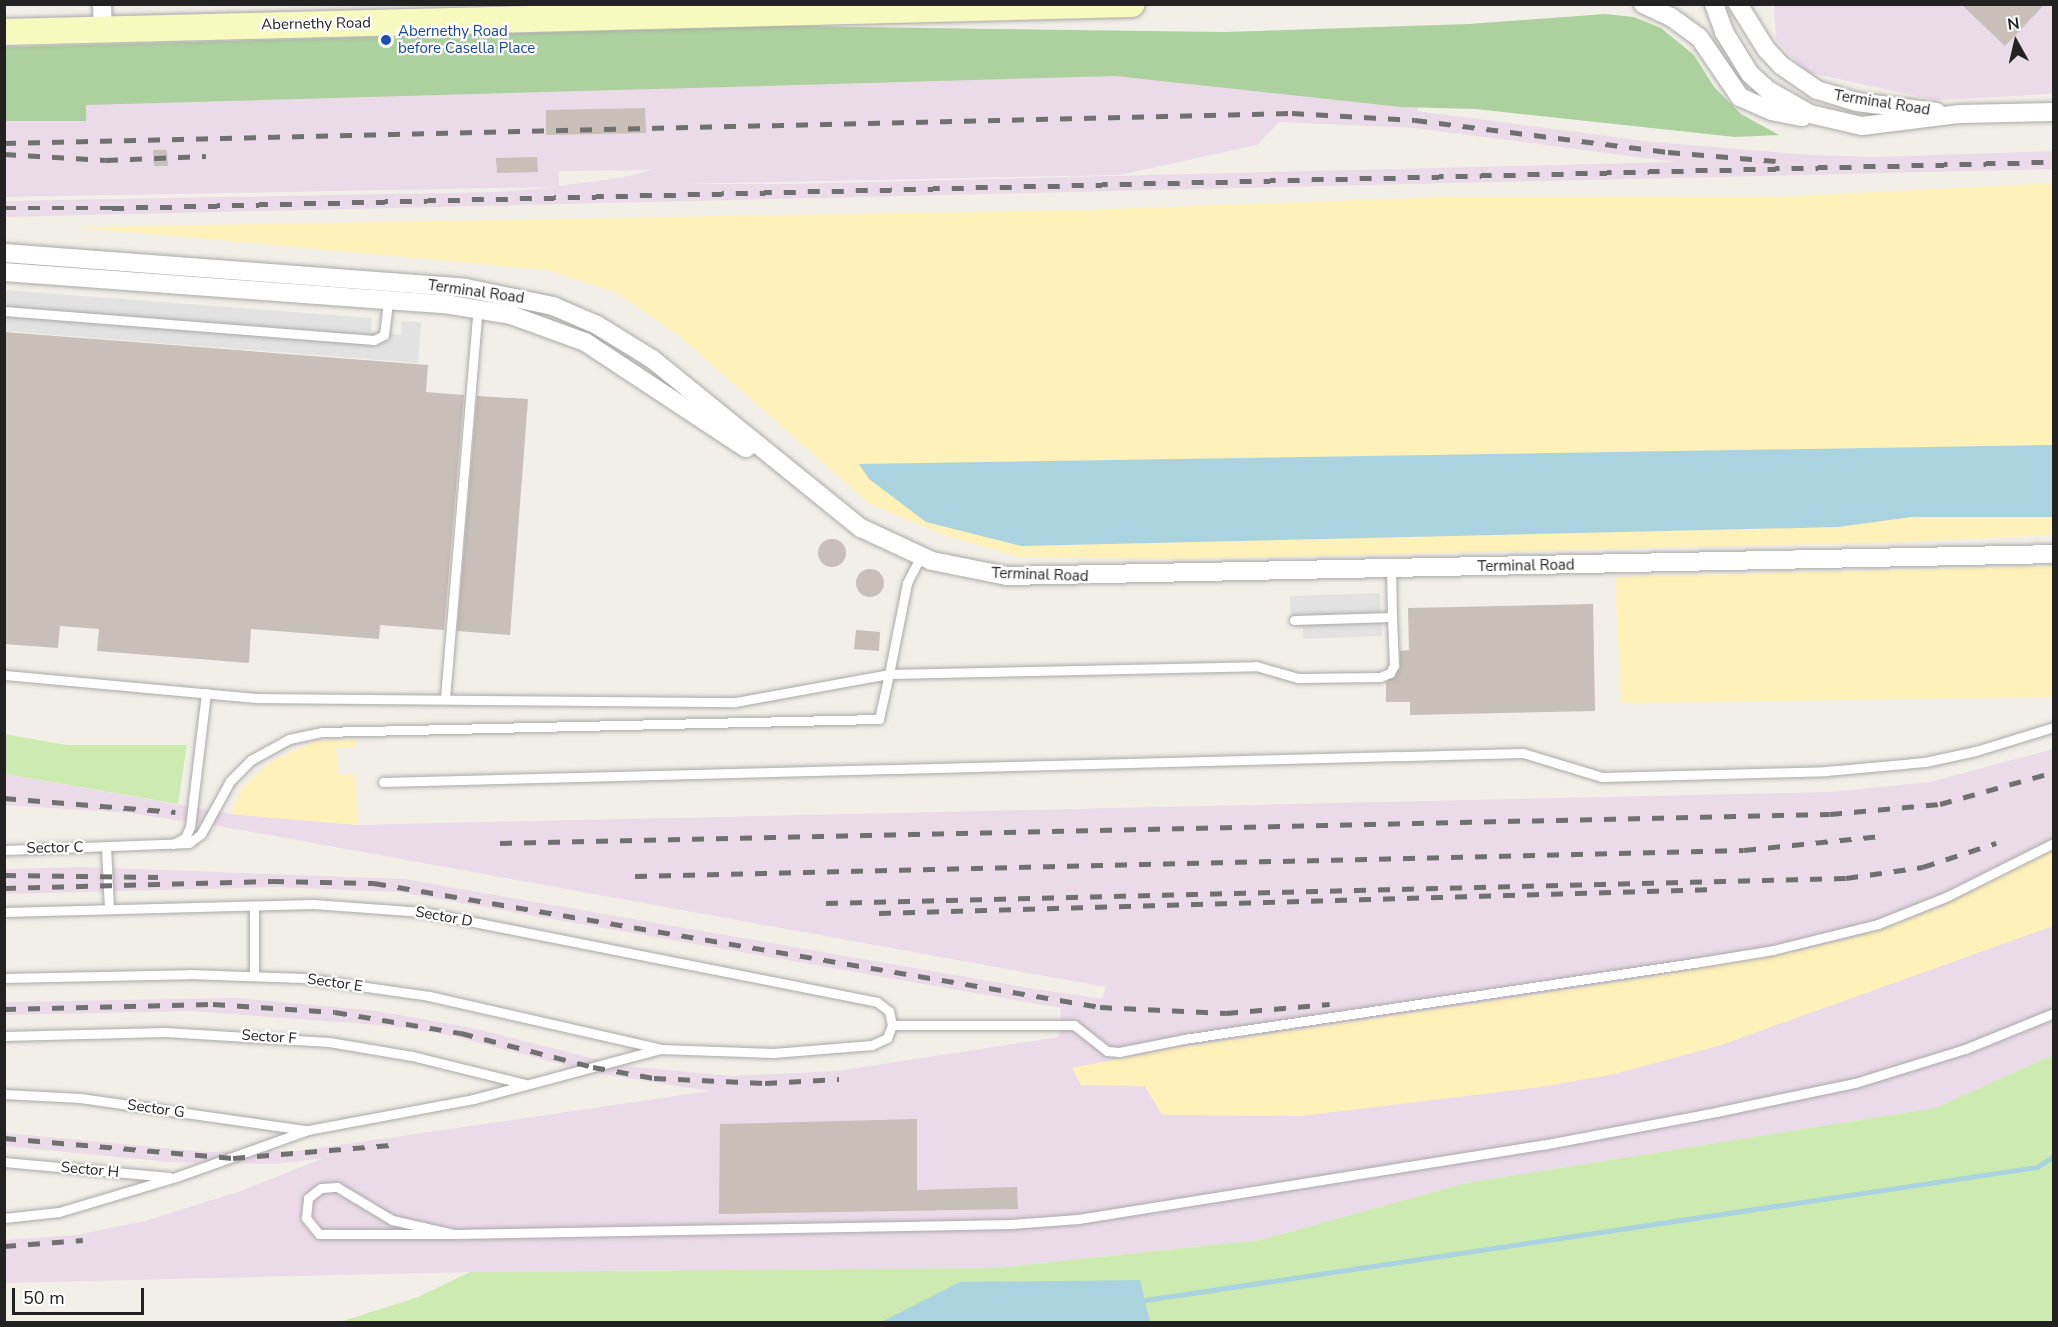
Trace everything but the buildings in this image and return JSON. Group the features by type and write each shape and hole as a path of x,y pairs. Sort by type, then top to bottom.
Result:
{"main road":[{"name":"Abernethy Road","path":"4,32 103,17 1132,4"}],"street":[{"path":"1643,4 1677,21 1699,37 1731,87 1751,103 1771,111 1843,124"},
{"name":"Terminal Road","path":"1714,4 1735,53 1768,90 1810,114 1843,124 1888,125 1960,114 2054,112"},
{"name":"Terminal Road","path":"1738,4 1747,13 1782,66 1817,90 1857,102 1960,114"},
{"name":"Terminal Road","path":"4,252 466,288 529,298 573,313 627,342 831,507 861,528 920,557 963,570 1007,576 1391,570 2054,554"},
{"path":"4,272 478,308 560,331 609,355 831,507"}],"lane":[{"path":"4,311 374,340 384,335 388,300"},
{"path":"445,698 478,308"},
{"path":"889,674 907,583 920,557"},
{"path":"4,675 257,698 735,702 889,674 1256,666 1298,678 1380,677 1390,673 1394,665 1391,570"},
{"path":"1294,620 1392,617"},
{"name":"Sector C","path":"4,850 183,845 198,839 239,771 266,750 307,734 879,719 889,674"},
{"path":"160,846 180,841 189,833 206,693"},
{"path":"383,782 1523,753 1602,777 1827,771 1925,762 1976,751 2054,727"},
{"path":"4,1218 59,1212 176,1178 308,1130 474,1100 660,1049 773,1053 872,1045 887,1038 892,1025 1074,1025 1107,1051 1119,1052 1184,1039 1773,950 1878,924 1946,897 2054,843"},
{"path":"106,847 109,909"},
{"name":"Sector D","path":"4,912 366,905 423,912 877,1002 889,1011 892,1025"},
{"path":"254,906 254,976"},
{"name":"Sector E","path":"4,978 188,974 303,978 429,996 660,1049"},
{"path":"454,1234 392,1220 337,1187 314,1192 305,1207 312,1229 327,1236 454,1234 1011,1224 1088,1218 1542,1145 1728,1110 1855,1083 1965,1049 2054,1013"},
{"name":"Sector F","path":"4,1036 165,1032 329,1042 412,1056 528,1085"},
{"name":"Sector G","path":"4,1094 80,1098 308,1130"},
{"name":"Sector H","path":"4,1162 176,1178"}],"shaded area":[{"path":"1774,5 2053,5 2053,94 1935,100 1806,72 1776,40"},
{"path":"1435,29 1417,111 1653,142 1811,155 1874,157 2054,151 2053,169 5,217 5,201 499,192 558,187 5,197 5,82","holes":["1279,122 1414,128 1676,162 789,184 674,184 1119,175 1257,145","653,170 620,178 559,186 559,171"]},
{"path":"4,290 372,318 371,332 401,335 402,321 421,322 418,363 5,331"},
{"path":"1380,593 1382,636 1303,639 1303,626 1291,626 1290,596"},
{"path":"2053,749 2053,1055 1935,1108 1466,1183 1260,1240 995,1268 470,1272 5,1283 5,1240 76,1235 145,1221 238,1192 324,1158 276,1164 169,1162 5,1146 5,1133 207,1152 298,1151 710,1091 595,1073 448,1035 392,1026 192,1011 5,1015 5,1002 237,998 377,1011 468,1027 623,1066 733,1076 837,1071 1059,1037 1061,1008 398,892 276,887 5,894 5,869 83,867 404,879 1029,988 1102,999 1106,987 230,828 129,813 5,805 5,774 231,814 357,825 1830,792 1930,782"}],"green space":[{"path":"1605,14 1634,17 1661,28 1694,55 1714,87 1741,114 1779,135 1735,137 1475,109 1401,107 1115,76 86,105 86,121 5,121 5,47 789,26 1224,32 1468,24"},
{"path":"4,734 67,745 187,745 178,804 5,774"},
{"path":"2053,1055 2053,1322 340,1322 418,1297 470,1272 995,1268 1260,1240 1466,1183 1935,1108"}],"sand":[{"path":"2053,183 2053,535 1901,542 1184,559 1019,557 944,535 870,504 678,335 617,293 547,270 75,227 1082,210 1441,197 1775,197"},
{"path":"2053,566 2053,697 1621,703 1615,577"},
{"path":"355,740 355,747 336,748 338,774 356,774 357,825 231,814 243,786 272,761 315,741"},
{"path":"2053,849 2053,926 1718,1046 1614,1074 1541,1087 1301,1116 1162,1115 1145,1086 1081,1085 1072,1068 1174,1048 1625,981 1797,951 1863,935 1945,905"}],"water":[{"path":"2053,445 2053,517 1912,517 1838,527 1021,546 926,522 869,479 859,464"},
{"path":"1140,1280 1150,1322 881,1322 960,1282"}],"waterway":[{"path":"1145,1300 2037,1167 2054,1156"}],"railway":[{"path":"4,143 1292,113 1415,120 1668,152 1776,161"},
{"path":"4,154 106,160 206,156"},
{"path":"4,208 112,208 2054,162"},
{"path":"500,843 1830,814 1940,804 2054,772"},
{"path":"4,798 175,812"},
{"path":"635,876 1744,850 1883,836"},
{"path":"826,903 1846,878 1923,867 1996,843"},
{"path":"4,875 158,877"},
{"path":"4,888 272,881 374,883 1100,1007 1226,1013 1330,1004"},
{"path":"879,913 1717,889"},
{"path":"4,1009 213,1004 335,1012 461,1033 593,1067 654,1078 765,1083 839,1079"},
{"path":"4,1138 233,1158 390,1145"},
{"path":"4,1246 83,1240"}],"place":[{"name":"Abernethy Road before Casella Place","path":"386,40"}]}
